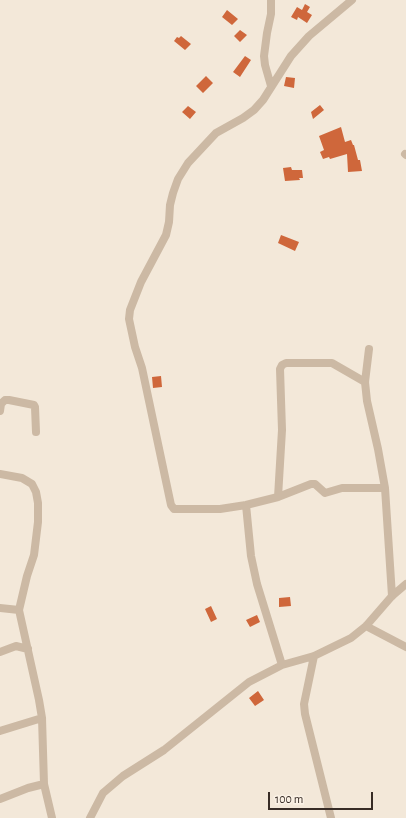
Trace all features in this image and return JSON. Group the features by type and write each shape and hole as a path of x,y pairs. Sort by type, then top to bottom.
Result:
{"street":[{"path":"271,0 271,14 264,56 271,86"},
{"path":"352,0 309,36 291,56 263,100 254,110 216,133 188,163 178,179 170,205 169,222 166,235 141,282 129,313 171,505 174,509 220,509 246,505 278,498 311,484 315,484 325,493 342,488 385,488"},
{"path":"369,349 365,382 367,401 385,488 392,596"},
{"path":"278,498 282,430 280,369 282,365 286,363 332,363 365,382"},
{"path":"0,411 1,404 5,400 34,405 36,407 36,432"},
{"path":"0,474 22,478 32,484 36,492 38,503 38,522 34,555 27,576 19,610 42,718 44,784 52,818"},
{"path":"246,505 251,556 257,584 282,665"},
{"path":"90,818 103,793 123,776 164,750 249,682 282,665 314,656 351,638 366,626 392,596 406,584"},
{"path":"0,608 19,610"},
{"path":"366,626 406,646"},
{"path":"0,652 16,646 28,649"},
{"path":"314,656 304,704 305,714 331,818"},
{"path":"0,731 42,718"},
{"path":"0,798 44,784"}],"building":[{"path":"305,4 310,7 307,12 312,15 307,23 298,17 297,20 291,17 297,7 302,10"},
{"path":"227,10 238,19 232,25 222,17"},
{"path":"240,30 247,35 240,42 234,36"},
{"path":"181,36 191,44 185,50 174,41 177,37 179,38"},
{"path":"245,56 251,60 240,77 233,72"},
{"path":"206,76 213,83 203,93 196,86"},
{"path":"286,77 295,78 294,88 284,86"},
{"path":"320,105 324,110 313,119 311,112"},
{"path":"188,106 196,112 190,119 182,112"},
{"path":"341,127 345,142 351,140 354,145 358,160 360,160 362,171 348,172 347,154 330,159 329,157 323,159 320,152 324,150 319,136"},
{"path":"291,167 292,170 302,170 303,178 299,178 300,180 285,181 283,168"},
{"path":"281,235 299,242 295,251 278,243"},
{"path":"161,376 162,387 153,388 152,377"},
{"path":"290,597 291,606 279,607 279,598"},
{"path":"211,606 217,619 211,622 205,609"},
{"path":"257,615 260,622 250,627 246,620"},
{"path":"258,691 264,700 255,706 249,698"}]}
